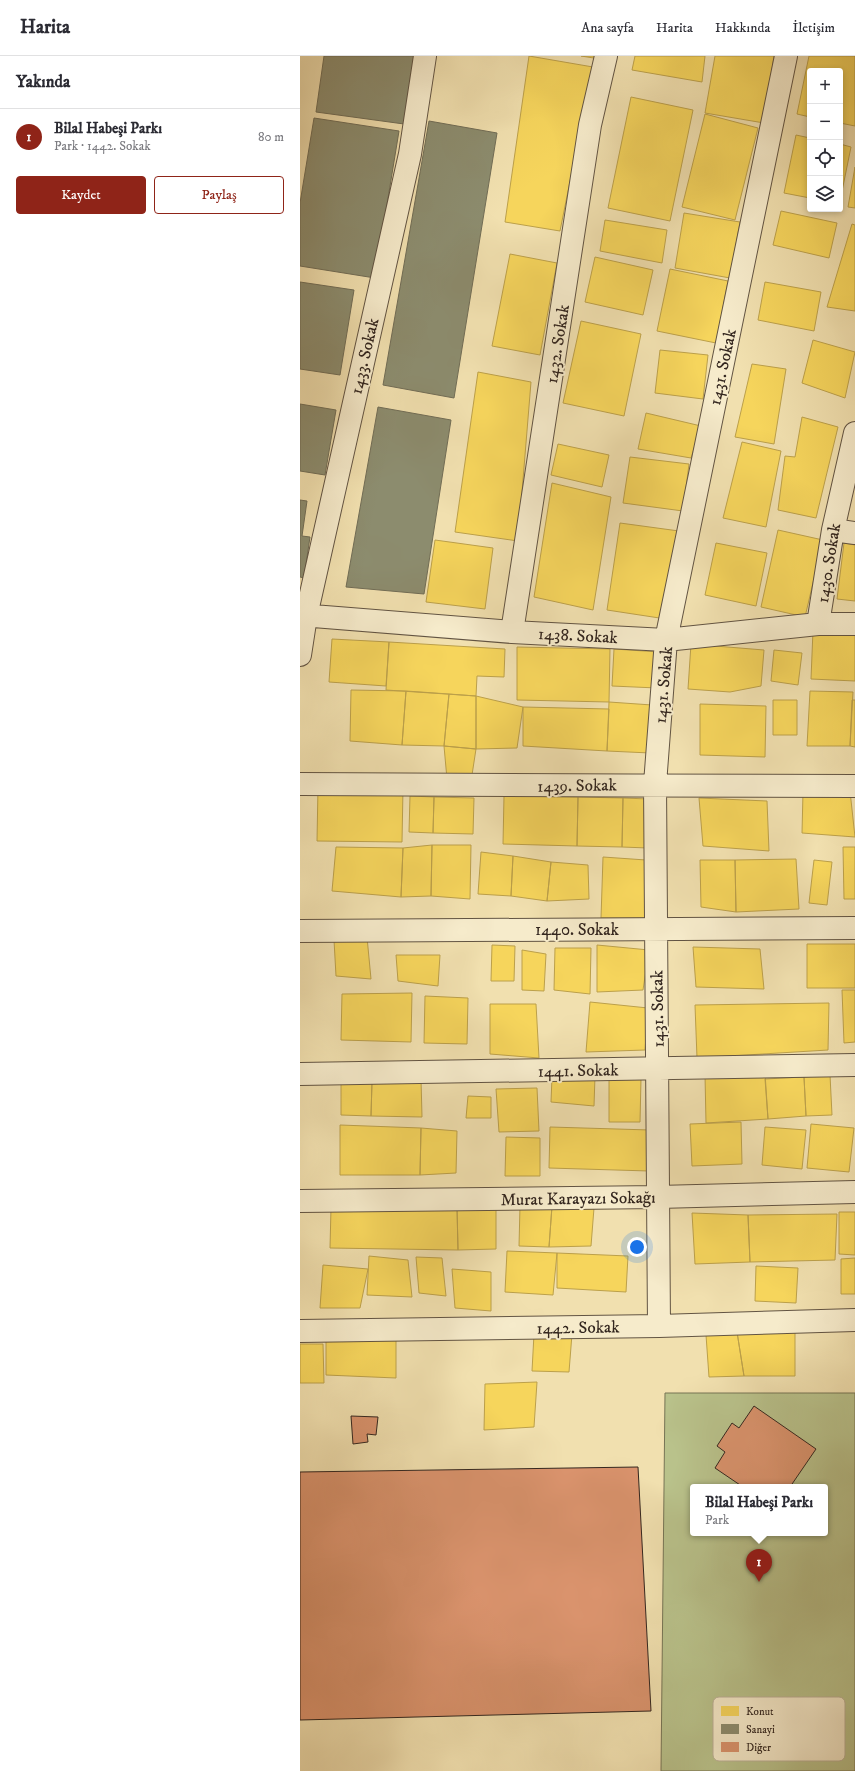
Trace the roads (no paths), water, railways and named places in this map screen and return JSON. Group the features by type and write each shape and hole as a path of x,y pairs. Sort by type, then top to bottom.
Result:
{"street":[{"name":"1433. Sokak","path":"300,655 303,616 410,154 425,56"},
{"name":"1432. Sokak","path":"512,632 590,125 606,56"},
{"name":"1431. Sokak","path":"659,1326 654,784 666,640 786,56"},
{"name":"1430. Sokak","path":"818,624 833,530 855,433"},
{"path":"833,530 855,533"},
{"name":"1438. Sokak","path":"303,616 512,632 666,640 818,624 855,624"},
{"name":"1439. Sokak","path":"300,784 512,786 654,784 855,786"},
{"name":"1440. Sokak","path":"300,931 855,928"},
{"name":"1441. Sokak","path":"300,1074 855,1065"},
{"name":"Murat Karayazı Sokağı","path":"300,1201 658,1197 855,1192"},
{"name":"1442. Sokak","path":"300,1330 659,1326 855,1320"}],"place":[{"name":"Bilal Habeşi Parkı","path":"759,1582"}]}
